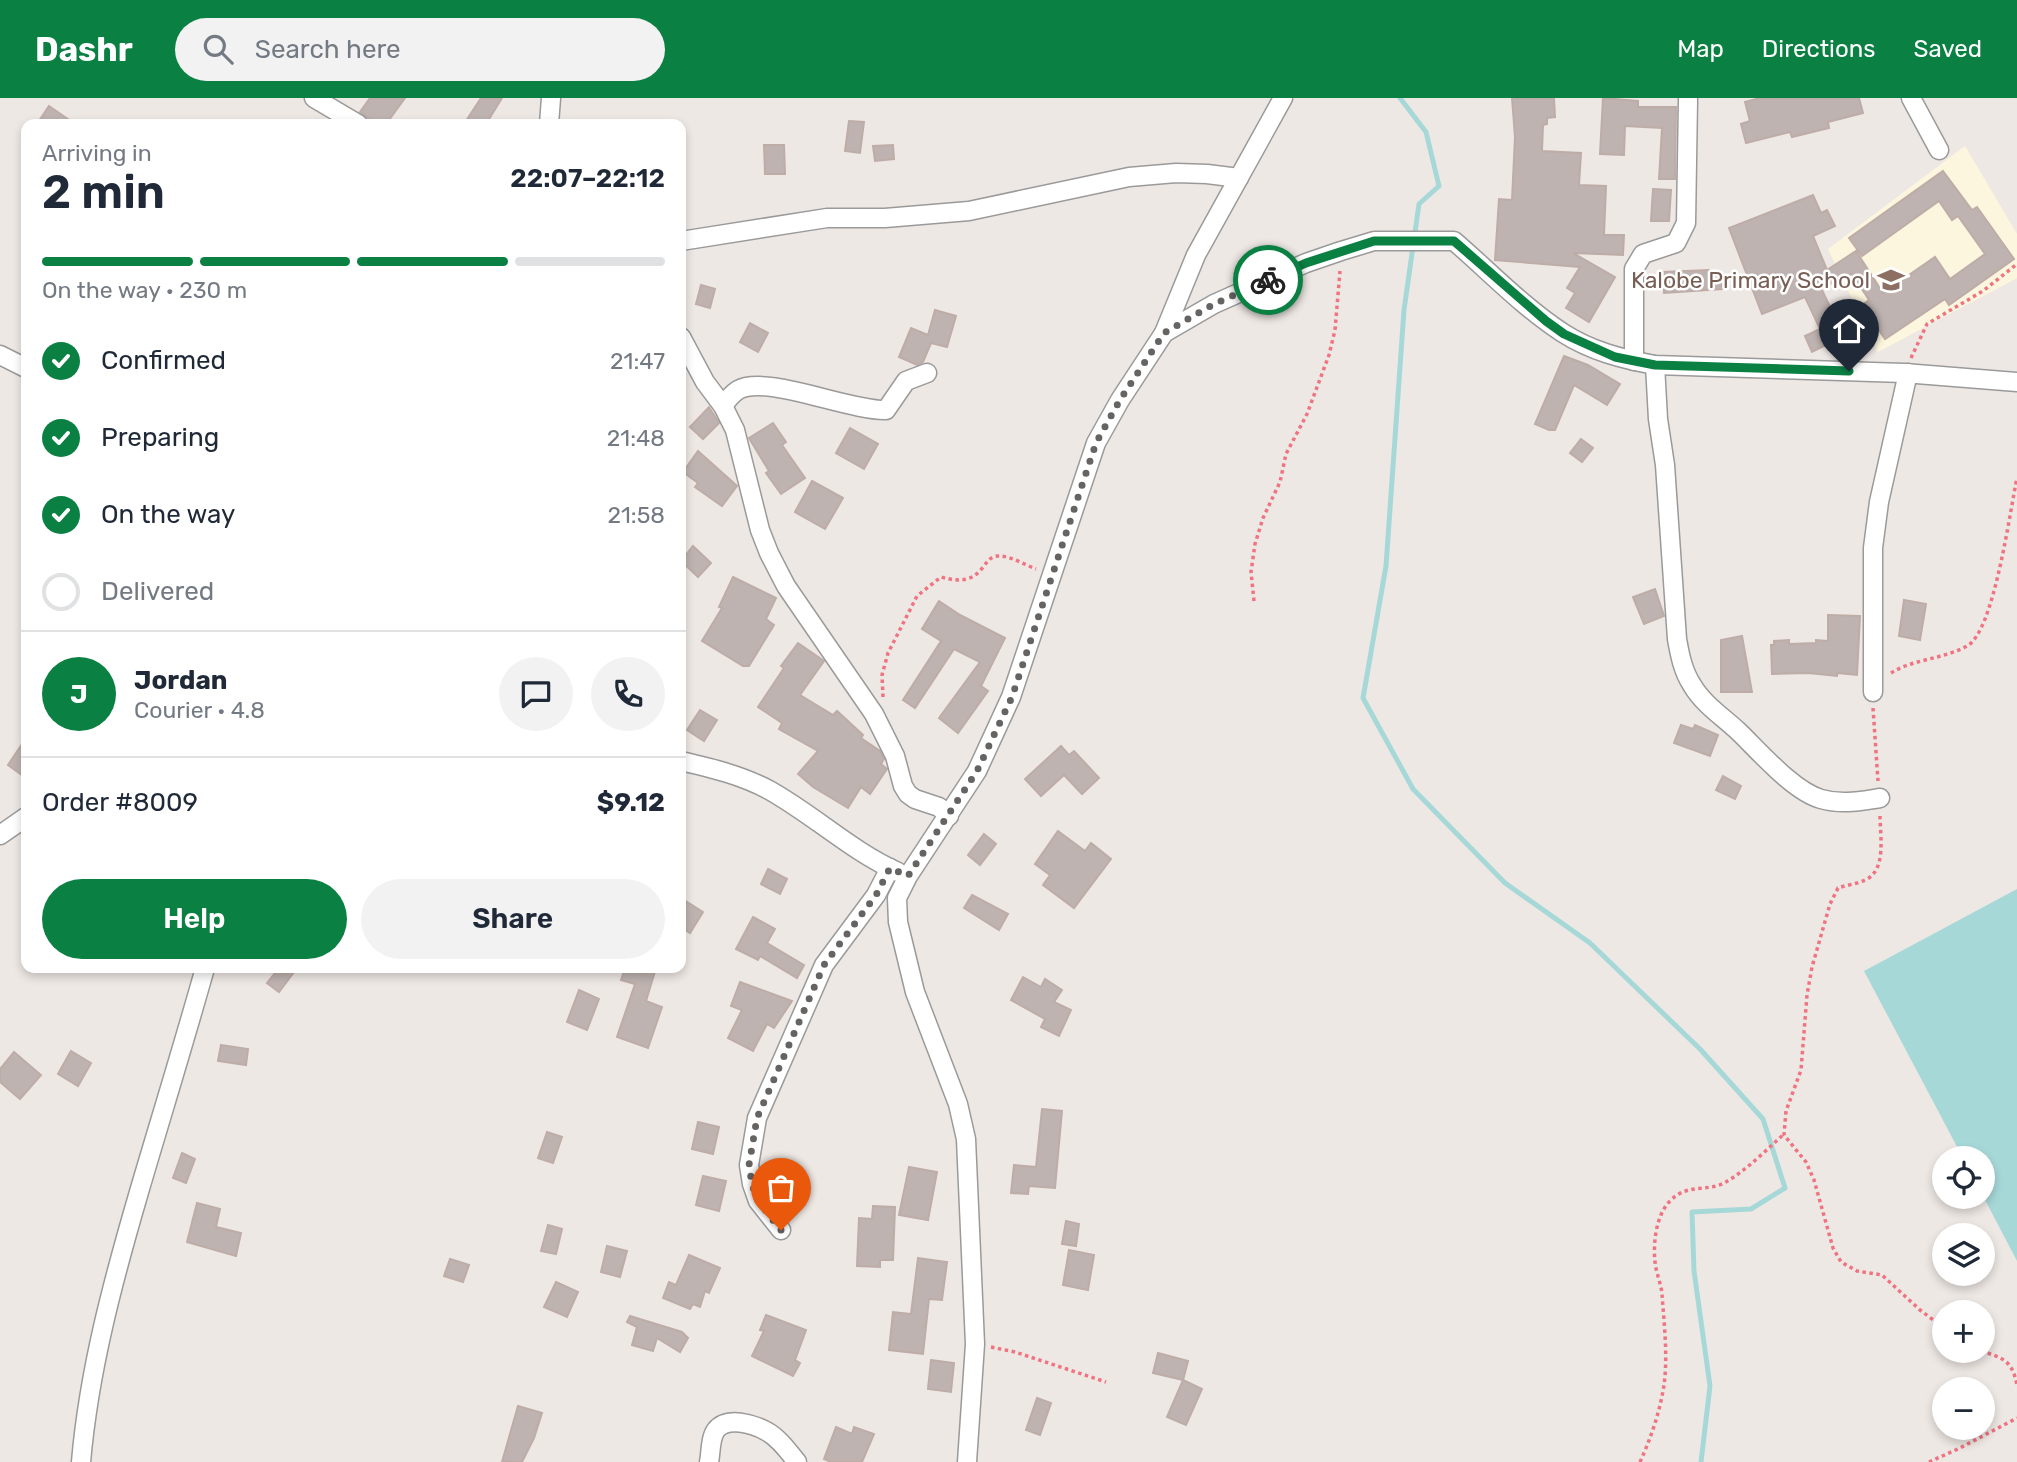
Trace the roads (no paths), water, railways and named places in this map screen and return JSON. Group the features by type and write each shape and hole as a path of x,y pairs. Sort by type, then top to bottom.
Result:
{"street":[{"path":"314,98 350,119"},
{"path":"549,119 551,98"},
{"path":"967,1462 975,1344 966,1139 958,1104 915,992 898,922 897,898 908,876 977,771 1012,697 1096,443 1120,400 1164,333 1196,255 1283,98"},
{"path":"1911,98 1939,150"},
{"path":"1633,361 1634,269 1643,254 1676,243 1686,223 1688,100"},
{"path":"686,240 827,218 885,218 969,211 1129,177 1207,174 1239,178"},
{"path":"1164,333 1214,304 1306,263 1340,251 1374,241 1454,241 1564,334 1603,352 1633,361 1655,365 1906,373 2017,382"},
{"path":"686,347 735,430 760,530 769,554 798,606 874,714 895,756 908,794 939,807 949,816"},
{"path":"0,355 21,366"},
{"path":"1655,365 1681,664 1693,687 1797,785 1819,799 1847,803 1880,798"},
{"path":"723,406 738,390 763,385 886,410 906,381 927,373"},
{"path":"1873,692 1873,548 1879,502 1906,373"},
{"path":"686,762 726,772 768,790 848,845 908,876"},
{"path":"0,835 21,820"},
{"path":"781,1230 758,1201 752,1184 749,1165 757,1118 824,965 876,895 890,868"},
{"path":"81,1462 93,1368 118,1266 204,973"},
{"path":"709,1462 714,1432 724,1423 735,1422 766,1431 785,1446 797,1462"}],"water":[{"path":"2017,889 2017,1261 1990,1209 1995,1209 1995,1146 1957,1146 1864,971"}],"waterway":[{"path":"1400,98 1426,132 1439,186 1419,204 1404,310 1386,566 1363,698 1413,789 1505,883 1590,943 1700,1049 1763,1119 1785,1188 1751,1209 1692,1212 1694,1271 1710,1386 1701,1462"}],"place":[{"name":"Kalobe Primary School","path":"1891,280"}]}
